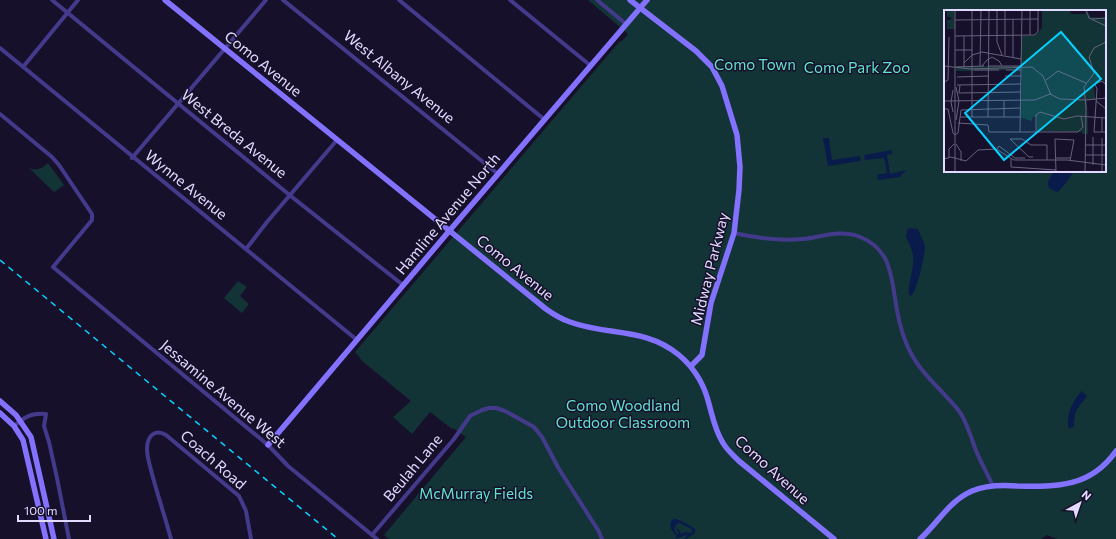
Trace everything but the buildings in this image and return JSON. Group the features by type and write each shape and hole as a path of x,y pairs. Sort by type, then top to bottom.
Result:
{"street":[{"name":"West Breda Avenue","path":"52,0 290,195 403,285"},
{"path":"22,67 78,0"},
{"name":"Como Avenue","path":"165,0 556,316 576,324 651,338 674,350 691,366 704,390 714,425 727,448 739,461 834,539"},
{"path":"132,158 266,0"},
{"name":"West Albany Avenue","path":"284,0 498,174"},
{"path":"398,0 545,120"},
{"path":"510,0 591,66"},
{"path":"597,0 626,24"},
{"name":"Midway Parkway","path":"630,0 701,56 716,73 722,86 736,135 740,167 740,190 734,233 711,303 702,355 691,366"},
{"name":"Hamline Avenue North","path":"268,445 647,0"},
{"name":"Wynne Avenue","path":"0,48 132,158 357,340"},
{"name":"Jessamine Avenue West","path":"0,114 52,157 91,211 93,216 92,220 53,267 268,445 288,466 377,539"},
{"path":"246,249 337,140"},
{"path":"734,233 765,239 783,240 848,234 859,236 875,245 888,263 892,275 900,322 908,348 918,365 960,412 980,460 993,486"},
{"path":"0,401 21,420 31,437 54,539"},
{"name":"Beulah Lane","path":"372,535 454,438 470,416 482,410 496,408 511,414 534,427 545,442 559,469 598,530 602,539"},
{"path":"0,412 14,426 23,440 46,539"},
{"path":"14,426 29,415 36,413 46,414 44,426 57,478 69,539"},
{"name":"Coach Road","path":"171,539 156,491 148,455 148,442 154,433 162,433 166,435 238,496 246,510 251,539"},
{"path":"920,539 928,532 947,509 964,495 987,486 1048,486 1076,482 1097,471 1116,451"},
{"path":"925,539 928,532"}],"green space":[{"path":"588,0 1116,0 1116,539 1057,539 1047,535 1041,539 389,539 384,535 466,437 453,428 452,429 430,412 412,434 393,417 411,401 361,360 355,352 619,42 622,41 628,34"},
{"path":"48,163 64,185 54,192 29,168 39,169"},
{"path":"238,281 247,287 240,296 249,304 242,313 224,298"}],"water":[{"path":"823,138 829,138 832,160 860,156 861,161 828,166"},
{"path":"892,150 892,154 887,155 890,174 906,170 900,177 878,180 877,175 887,173 884,158 865,160 864,155"},
{"path":"1054,172 1074,172 1057,192 1049,188 1049,179"},
{"path":"910,228 918,229 925,247 916,288 911,296 909,295 909,289 913,267 913,253 906,237 907,230"},
{"path":"1082,391 1087,396 1076,412 1074,426 1069,429 1069,414 1076,399"},
{"path":"676,519 685,523 695,529 695,533 686,539 684,539 688,534 676,539 675,537 677,536 672,531 671,521","holes":["679,523 690,528 693,532 685,532 681,534 681,532 676,529 679,534 677,534 675,526"]}],"railway":[{"path":"0,260 338,539"}],"park label":[{"name":"Como Town","path":"755,65"},
{"name":"Como Park Zoo","path":"857,68"},
{"name":"Como Woodland Outdoor Classroom","path":"623,414"},
{"name":"McMurray Fields","path":"476,494"}]}
